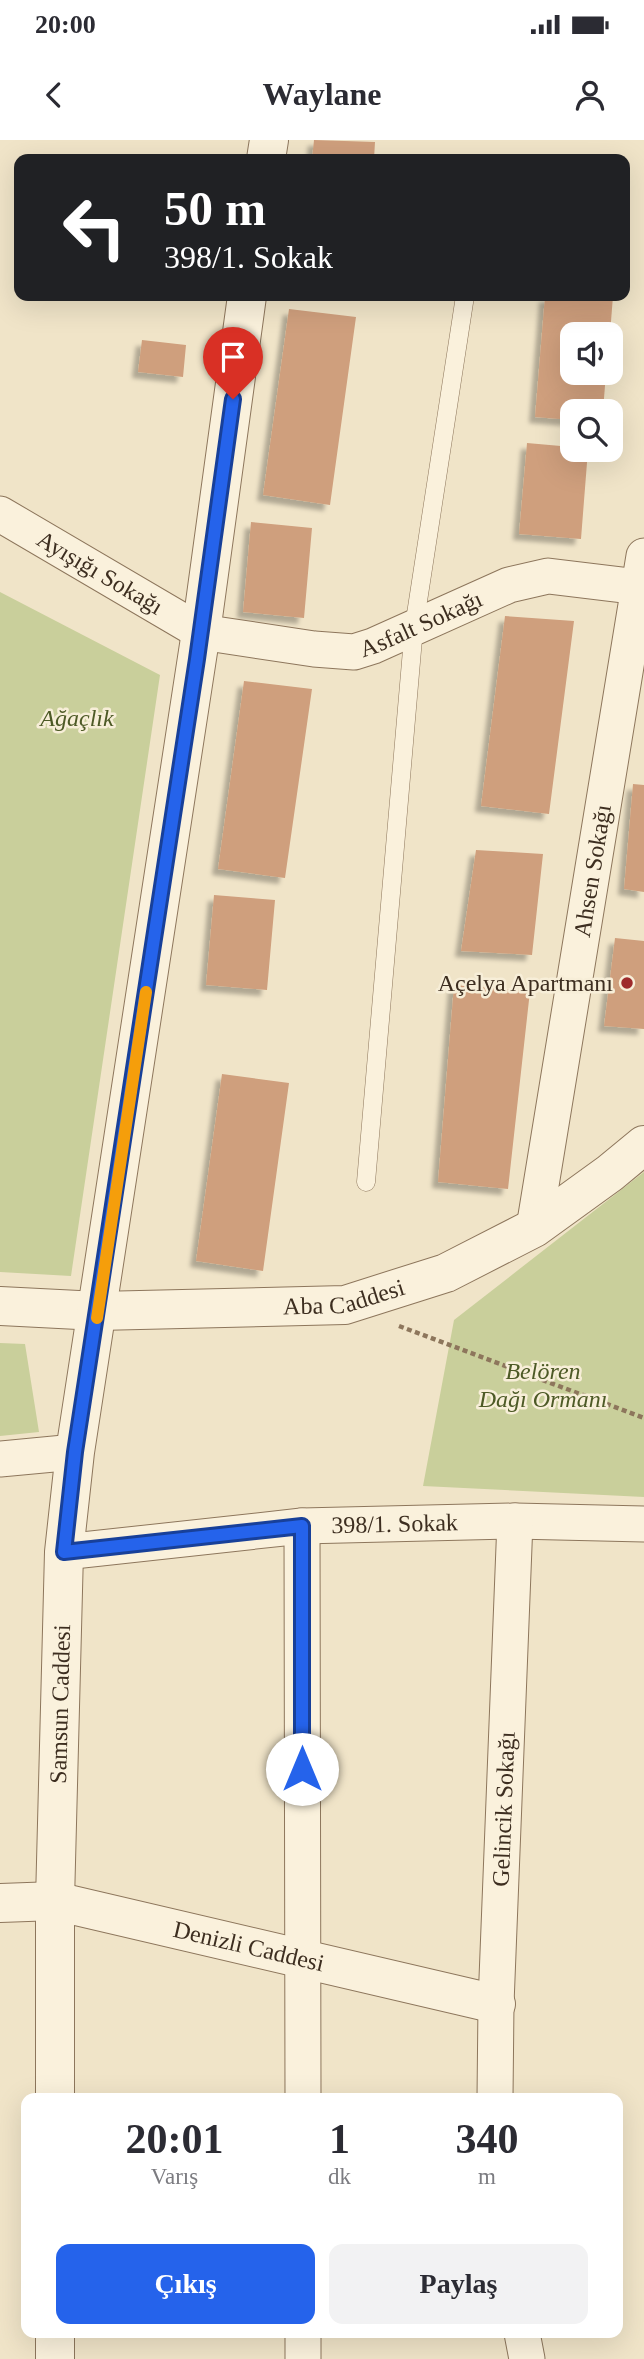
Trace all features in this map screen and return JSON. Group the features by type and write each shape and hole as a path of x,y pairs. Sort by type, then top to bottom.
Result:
{"street":[{"name":"Samsun Caddesi","path":"55,2093 55,1901 64,1552 75,1452 201,632 246,301"},
{"name":"Ayışığı Sokağı","path":"0,514 201,632"},
{"name":"Asfalt Sokağı","path":"201,632 314,649 354,652 509,585 548,576 642,571"},
{"name":"Ahsen Sokağı","path":"534,1228 642,571"},
{"name":"Aba Caddesi","path":"0,1306 98,1311 345,1305 446,1273 534,1228 644,1145"},
{"path":"0,1459 75,1452"},
{"name":"398/1. Sokak","path":"64,1552 302,1526 515,1521 644,1524"},
{"name":"Gelincik Sokağı","path":"495,2093 496,2004 515,1521"},
{"path":"302,1526 303,2093"},
{"name":"Denizli Caddesi","path":"0,1903 55,1901 496,2004"},
{"path":"55,2338 55,2359"},
{"path":"303,2338 303,2359"},
{"path":"523,2338 527,2359"}],"lane":[{"path":"366,1182 414,627 464,301"}],"path":[{"path":"397,1325 644,1418"}],"green space":[{"name":"Ağaçlık","path":"0,592 160,675 71,1276 0,1272"},
{"name":"Belören Dağı Ormanı","path":"644,1172 644,1497 423,1486 454,1320"},
{"path":"0,1343 25,1344 39,1432 0,1436"}],"building":[{"path":"314,140 375,142 374,154 313,154"},
{"path":"545,301 613,301 611,322 560,322 560,385 605,385 604,399 560,399 560,419 535,417"},
{"path":"289,309 356,317 330,505 263,495"},
{"path":"142,340 186,345 183,377 138,372"},
{"path":"527,443 560,446 560,462 587,462 581,539 519,534"},
{"path":"251,522 312,528 304,618 243,612"},
{"path":"505,616 574,621 549,814 481,806"},
{"path":"244,681 312,689 285,878 218,869"},
{"path":"633,784 644,785 644,892 624,889"},
{"path":"476,850 543,854 532,955 461,951"},
{"path":"214,895 275,900 267,990 206,985"},
{"name":"Açelya Apartmanı","path":"615,938 644,941 644,1029 604,1026"},
{"path":"454,985 530,991 508,1189 438,1182"},
{"path":"222,1074 289,1083 263,1271 196,1261"}],"slow traffic":[{"path":"97,1318 146,992"}],"place":[{"name":"Açelya Apartmanı","path":"627,983"}],"route":[{"path":"233,399 197,659 75,1452 64,1552 302,1526 302,1769"}]}
